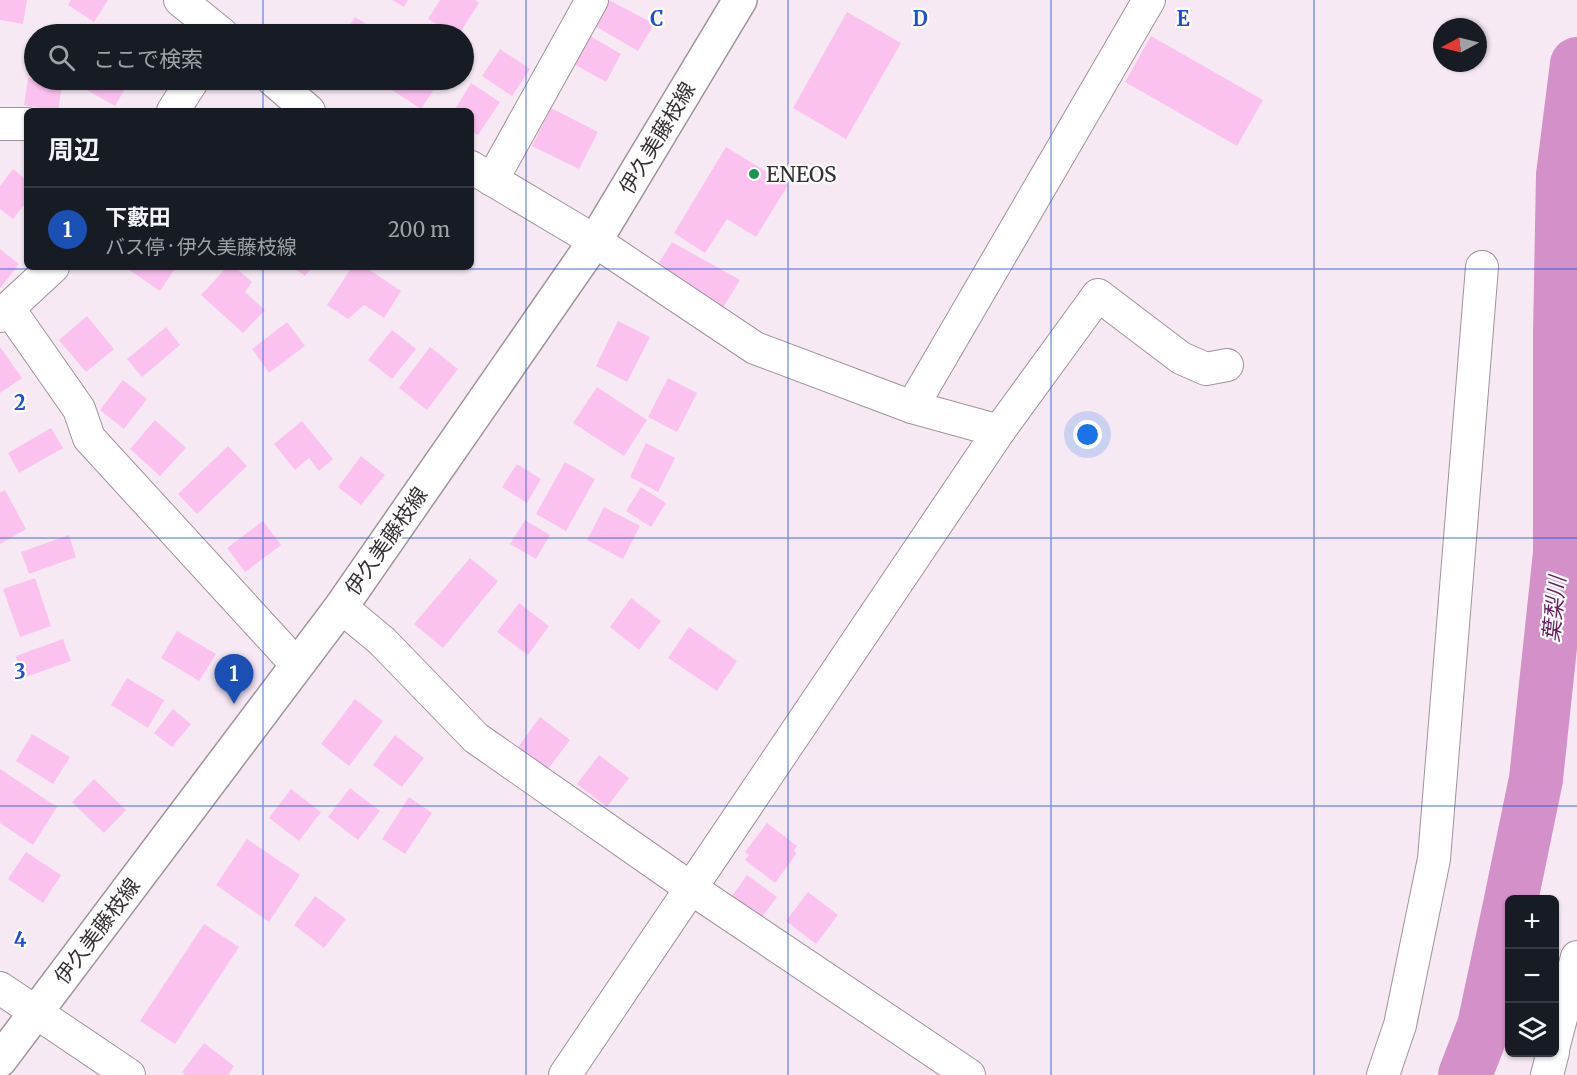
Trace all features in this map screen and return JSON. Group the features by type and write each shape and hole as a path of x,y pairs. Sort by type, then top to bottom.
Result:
{"main road":[{"name":"伊久美藤枝線","path":"0,1059 341,607 595,241 740,0"}],"street":[{"path":"592,0 481,173 595,241 755,348 912,407 999,431"},
{"path":"912,407 1149,0"},
{"path":"192,4 212,24"},
{"path":"175,108 187,90"},
{"path":"285,90 306,108"},
{"path":"0,124 24,124"},
{"path":"1383,1075 1400,1025 1434,859 1482,267"},
{"path":"50,270 4,313 79,409 89,438 297,665"},
{"path":"565,1075 999,431 1098,295 1180,358 1206,369 1227,365"},
{"path":"341,607 382,641 476,738 692,889 969,1075"},
{"path":"1559,1027 1576,966"},
{"path":"0,988 129,1075"},
{"path":"1547,1075 1551,1057"}],"building":[{"path":"0,0 27,0 23,24 0,20"},
{"path":"71,0 108,0 94,22 68,5"},
{"path":"392,0 408,0 404,7"},
{"path":"440,0 475,0 479,3 465,24 437,24 428,19"},
{"path":"609,0 654,24 638,51 595,26"},
{"path":"847,12 901,43 846,139 793,108"},
{"path":"355,17 366,24 350,24"},
{"path":"590,36 621,54 606,82 574,64"},
{"path":"1151,36 1263,100 1237,146 1125,82"},
{"path":"500,49 530,69 512,96 482,76"},
{"path":"474,85 500,102 478,135 474,133 474,108 456,108 467,90 474,90"},
{"path":"26,90 61,90 58,108 24,105"},
{"path":"87,90 124,90 115,106"},
{"path":"392,90 433,90 419,108"},
{"path":"551,108 598,132 579,169 532,146"},
{"path":"726,147 788,185 756,237 727,219 705,253 674,233"},
{"path":"13,169 24,178 24,205 13,219 0,209 0,186"},
{"path":"672,242 740,280 721,311 655,269"},
{"path":"0,249 19,264 0,288"},
{"path":"129,270 174,270 160,291"},
{"path":"224,270 238,270 252,282 245,292 265,310 243,333 201,295"},
{"path":"297,270 310,270 305,276"},
{"path":"350,270 370,270 401,291 384,318 364,305 348,319 327,305"},
{"path":"87,316 114,349 86,372 59,340"},
{"path":"618,321 650,337 627,382 596,366"},
{"path":"287,322 305,346 269,373 252,349"},
{"path":"166,327 180,345 142,377 127,359"},
{"path":"392,330 416,349 392,379 368,360"},
{"path":"0,347 22,378 0,393"},
{"path":"430,347 458,369 427,410 399,388"},
{"path":"668,378 697,393 677,432 648,417"},
{"path":"123,380 147,399 124,429 100,410"},
{"path":"597,387 647,420 624,456 573,423"},
{"path":"155,420 186,448 160,476 130,449"},
{"path":"302,421 333,459 319,471 309,458 295,470 274,444"},
{"path":"51,428 63,448 19,473 8,453"},
{"path":"646,443 675,458 658,492 630,477"},
{"path":"228,446 247,466 197,514 178,494"},
{"path":"361,456 385,475 361,505 338,487"},
{"path":"565,462 595,479 566,531 536,514"},
{"path":"517,464 541,479 527,503 502,487"},
{"path":"641,487 666,503 651,527 626,511"},
{"path":"5,490 26,529 0,544 0,493"},
{"path":"604,507 640,526 623,559 587,540"},
{"path":"525,520 550,535 536,559 510,544"},
{"path":"263,521 281,545 245,572 227,548"},
{"path":"69,535 76,557 29,574 21,552"},
{"path":"470,558 498,581 443,648 414,624"},
{"path":"35,578 51,626 20,637 3,589"},
{"path":"631,598 661,621 639,650 610,627"},
{"path":"519,603 549,626 528,655 497,632"},
{"path":"689,627 737,661 717,691 668,658"},
{"path":"177,631 216,654 199,681 161,658"},
{"path":"63,639 71,661 23,678 16,656"},
{"path":"127,678 164,700 148,728 111,705"},
{"path":"355,699 383,721 349,766 321,744"},
{"path":"173,709 191,724 172,747 154,733"},
{"path":"540,717 570,740 548,769 518,747"},
{"path":"32,734 70,757 53,784 16,761"},
{"path":"395,735 424,758 402,787 373,765"},
{"path":"599,755 629,778 607,807 577,784"},
{"path":"0,769 57,807 33,845 0,823"},
{"path":"94,779 126,810 104,833 72,802"},
{"path":"350,788 380,811 358,840 328,817"},
{"path":"291,789 321,812 299,841 269,818"},
{"path":"409,797 432,813 405,854 382,839"},
{"path":"767,823 797,846 794,851 797,853 775,883 745,860 749,855 745,852"},
{"path":"247,839 300,875 269,922 216,885"},
{"path":"26,852 61,875 43,903 8,879"},
{"path":"747,875 777,897 759,921 730,899"},
{"path":"808,892 838,915 816,944 786,921"},
{"path":"315,896 346,919 324,948 294,925"},
{"path":"204,924 239,947 175,1044 140,1021"},
{"path":"204,1043 234,1066 228,1075 185,1075 182,1072"}],"waterway":[{"name":"葉梨川","path":"1512,895 1536,779 1560,553 1563,175 1577,64"},
{"name":"葉梨川","path":"1465,1075 1484,1026 1505,928"}],"place":[{"name":"ENEOS","path":"754,174"},
{"name":"下藪田","path":"234,704"}]}
